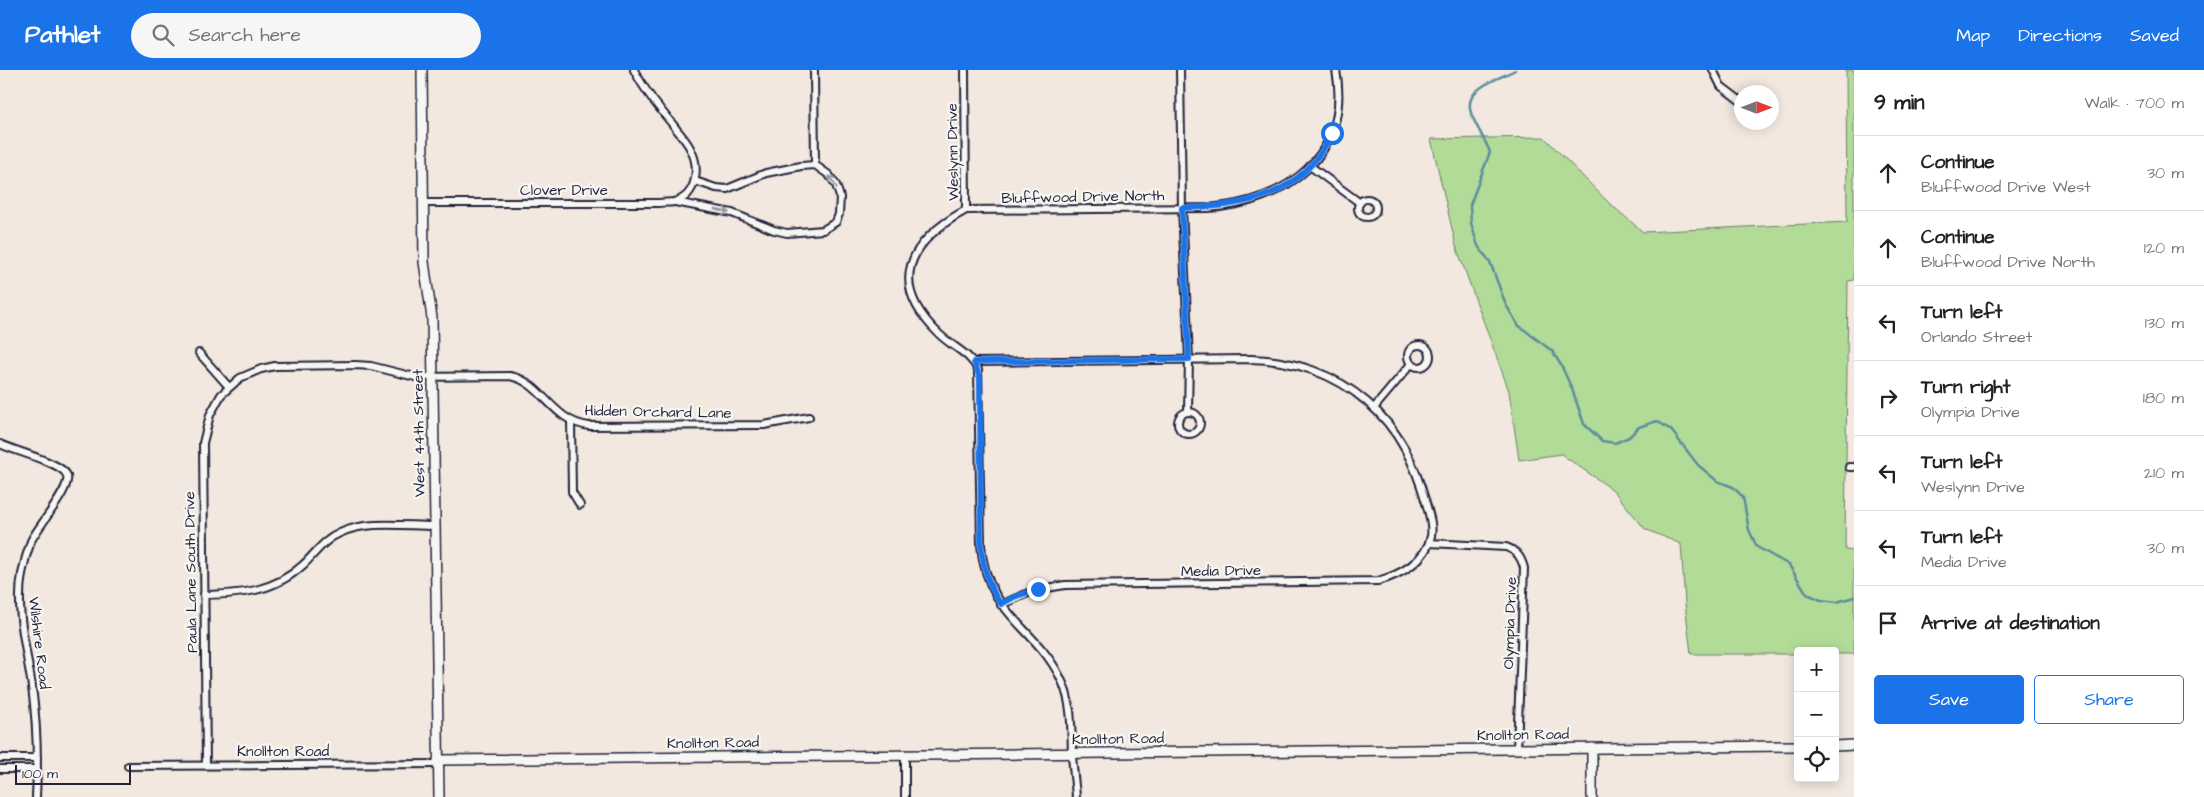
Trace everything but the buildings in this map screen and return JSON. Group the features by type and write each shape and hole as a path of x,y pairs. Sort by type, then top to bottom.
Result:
{"street":[{"name":"West 44th Street","path":"422,70 424,267 431,304 439,797"},
{"path":"634,70 649,95 690,147 696,163 695,181 690,190 675,202"},
{"path":"695,181 716,188 727,189 766,173 802,166 815,166 814,70"},
{"name":"Weslynn Drive","path":"965,70 966,210 940,228 914,254 908,276 913,298 934,328 974,362"},
{"path":"1180,70 1182,208 1189,359 1188,412"},
{"name":"Bluffwood Drive North","path":"966,210 1182,208 1225,206 1256,200 1287,186 1310,166 1327,143 1335,122 1339,96 1336,70"},
{"path":"1712,70 1721,86 1734,96"},
{"name":"Clover Drive","path":"423,203 675,202 732,213 780,232 824,230 838,218 840,196 836,185 828,175 815,166"},
{"path":"1310,166 1360,203"},
{"path":"198,353 229,387"},
{"path":"1076,797 1070,710 1060,678 1048,656 1001,604 990,585 982,553 980,378 974,362 1258,359 1294,364 1337,381 1374,408 1402,442 1417,473 1431,520 1429,543"},
{"path":"1374,408 1411,364"},
{"name":"Hidden Orchard Lane","path":"229,387 247,374 275,366 364,365 405,376 504,375 516,377 532,386 560,414 571,421 595,426 764,425 809,417"},
{"name":"Paula Lane South Drive","path":"206,765 204,436 212,408 229,387"},
{"path":"571,421 572,492 580,504"},
{"name":"Wilshire Road","path":"0,444 27,456 52,462 67,475 64,494 48,513 31,542 21,581 20,610 34,706 37,758 36,797"},
{"path":"204,595 245,593 276,584 298,570 326,541 349,529 373,526 434,526"},
{"name":"Media Drive","path":"1001,604 1035,590 1065,585 1371,582 1388,578 1408,568 1422,554 1429,543"},
{"name":"Olympia Drive","path":"1429,543 1506,547 1517,553 1522,560 1524,568 1517,749"},
{"path":"1839,746 1854,745"},
{"name":"Knollton Road","path":"128,766 905,755 1794,746"},
{"path":"1592,748 1592,797"},
{"path":"905,755 905,797"},
{"path":"0,758 37,758"},
{"path":"0,770 37,769"}],"green space":[{"path":"1846,70 1854,70 1854,280 1848,281 1845,550 1854,551 1854,654 1839,654 1839,647 1794,647 1794,654 1691,654 1681,544 1645,529 1613,490 1561,454 1519,460 1509,391 1456,246 1431,139 1544,137 1609,203 1643,232 1847,222"}],"waterway":[{"path":"1515,70 1489,82 1474,93 1470,101 1470,109 1474,120 1490,152 1470,205 1471,223 1478,246 1490,262 1506,305 1518,325 1552,351 1572,389 1584,424 1602,441 1615,443 1629,437 1639,427 1657,421 1671,430 1698,465 1717,481 1733,487 1743,497 1749,530 1757,547 1789,565 1807,594 1821,600 1837,602 1854,597"}],"route":[{"path":"1038,589 1014,597 1001,604 990,585 983,564 981,545 980,378 974,362 1189,359 1182,208 1208,208 1233,205 1256,200 1287,186 1307,170 1321,153 1332,133"}]}
